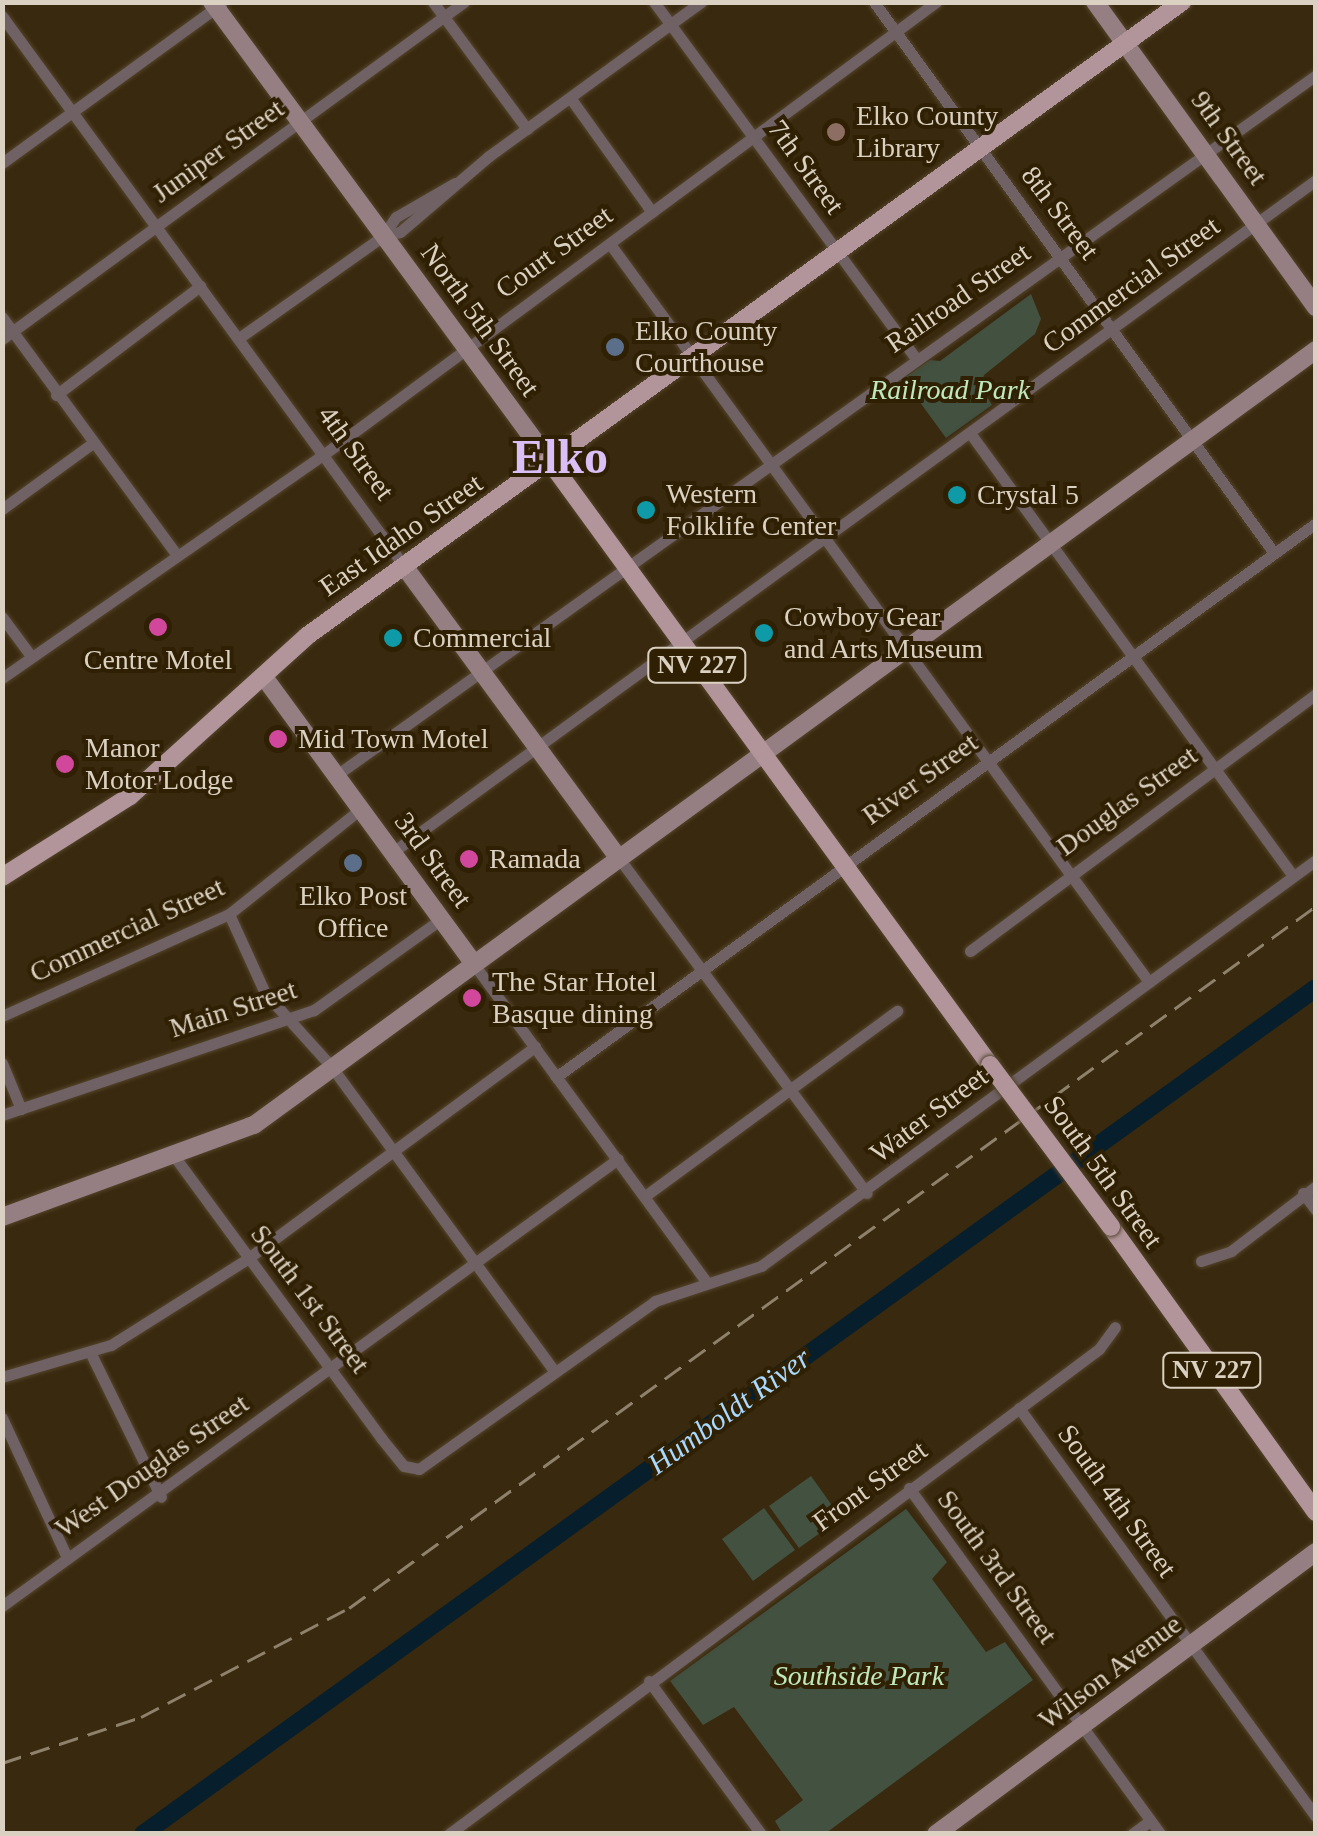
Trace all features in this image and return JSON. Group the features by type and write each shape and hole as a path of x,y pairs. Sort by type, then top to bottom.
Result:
{"main road":[{"name":"East Idaho Street","path":"2,877 130,796 264,677 404,566 1128,45 1182,2"},
{"name":"North 5th Street","path":"551,463 843,866"},
{"name":"South 5th Street","path":"843,866 1316,1512"}],"street":[{"path":"434,2 527,129"},
{"name":"Juniper Street","path":"8,335 464,2"},
{"name":"7th Street","path":"654,2 917,360"},
{"path":"240,338 446,197 454,183 701,2"},
{"name":"8th Street","path":"874,2 979,150 1064,258 1274,553"},
{"name":"Court Street","path":"2,678 323,455 936,2"},
{"name":"9th Street","path":"1096,2 1316,306"},
{"path":"2,164 217,4"},
{"name":"North 5th Street","path":"217,4 551,463"},
{"name":"4th Street","path":"2,16 700,970"},
{"name":"Railroad Street","path":"338,774 1316,75"},
{"path":"571,99 652,212"},
{"name":"Commercial Street","path":"393,852 1316,180"},
{"path":"610,244 1148,982"},
{"path":"56,395 200,286"},
{"path":"2,317 8,335 177,555"},
{"path":"2,1217 254,1126 331,1066 1316,350"},
{"path":"970,433 1292,876"},
{"path":"2,510 93,444"},
{"name":"River Street","path":"556,1077 1316,523"},
{"path":"2,617 31,656"},
{"name":"3rd Street","path":"264,677 556,1077"},
{"name":"Douglas Street","path":"970,951 1316,694"},
{"name":"Commercial Street","path":"2,1016 228,914 362,808"},
{"name":"Water Street","path":"410,1469 430,1463 552,1368 655,1301 706,1281 748,1273 867,1194 1316,860"},
{"path":"228,914 265,993 331,1066 472,1264 552,1368"},
{"name":"Main Street","path":"2,1115 291,1019 340,993 441,920"},
{"path":"700,970 787,1092 867,1194"},
{"path":"644,1196 898,1011"},
{"path":"2,1378 92,1354 247,1259 535,1048"},
{"path":"2,1063 20,1109"},
{"path":"556,1077 706,1281"},
{"name":"South 1st Street","path":"174,1156 247,1259 410,1469"},
{"path":"332,1370 618,1159"},
{"path":"1201,1262 1231,1250 1316,1186"},
{"path":"1303,1193 1316,1210"},
{"name":"Front Street","path":"455,1832 649,1680 1099,1350 1116,1327"},
{"path":"92,1354 161,1497"},
{"name":"West Douglas Street","path":"2,1606 66,1555 161,1497 332,1370"},
{"name":"South 4th Street","path":"1019,1408 1316,1817"},
{"path":"2,1418 66,1555"},
{"name":"South 3rd Street","path":"910,1488 1160,1834"},
{"name":"Wilson Avenue","path":"936,1834 1316,1552"},
{"path":"649,1680 761,1834"},
{"path":"1132,1834 1150,1821"}],"green space":[{"name":"Railroad Park","path":"1031,294 1041,319 1035,334 984,375 981,387 992,405 946,438 903,379 930,360 940,361"},
{"path":"811,1476 841,1518 799,1548 769,1506"},
{"path":"764,1508 795,1550 753,1581 722,1539"},
{"name":"Southside Park","path":"906,1509 947,1562 932,1579 986,1652 1005,1642 1033,1680 826,1833 782,1833 775,1821 803,1800 734,1707 703,1725 670,1681"}],"waterway":[{"name":"Humboldt River","path":"143,1834 1316,988"}],"railway":[{"path":"2,1763 141,1717 349,1608 1316,906"}],"place":[{"name":"Elko County Library","path":"836,132"},
{"name":"Elko County Courthouse","path":"615,347"},
{"name":"Crystal 5","path":"957,495"},
{"name":"Western Folklife Center","path":"646,510"},
{"name":"Centre Motel","path":"158,627"},
{"name":"Cowboy Gear and Arts Museum","path":"764,633"},
{"name":"Commercial","path":"393,638"},
{"name":"Mid Town Motel","path":"278,739"},
{"name":"Manor Motor Lodge","path":"65,764"},
{"name":"Ramada","path":"469,859"},
{"name":"Elko Post Office","path":"353,863"},
{"name":"The Star Hotel Basque dining","path":"472,998"}],"district":[{"name":"Elko","path":"560,457"}]}
